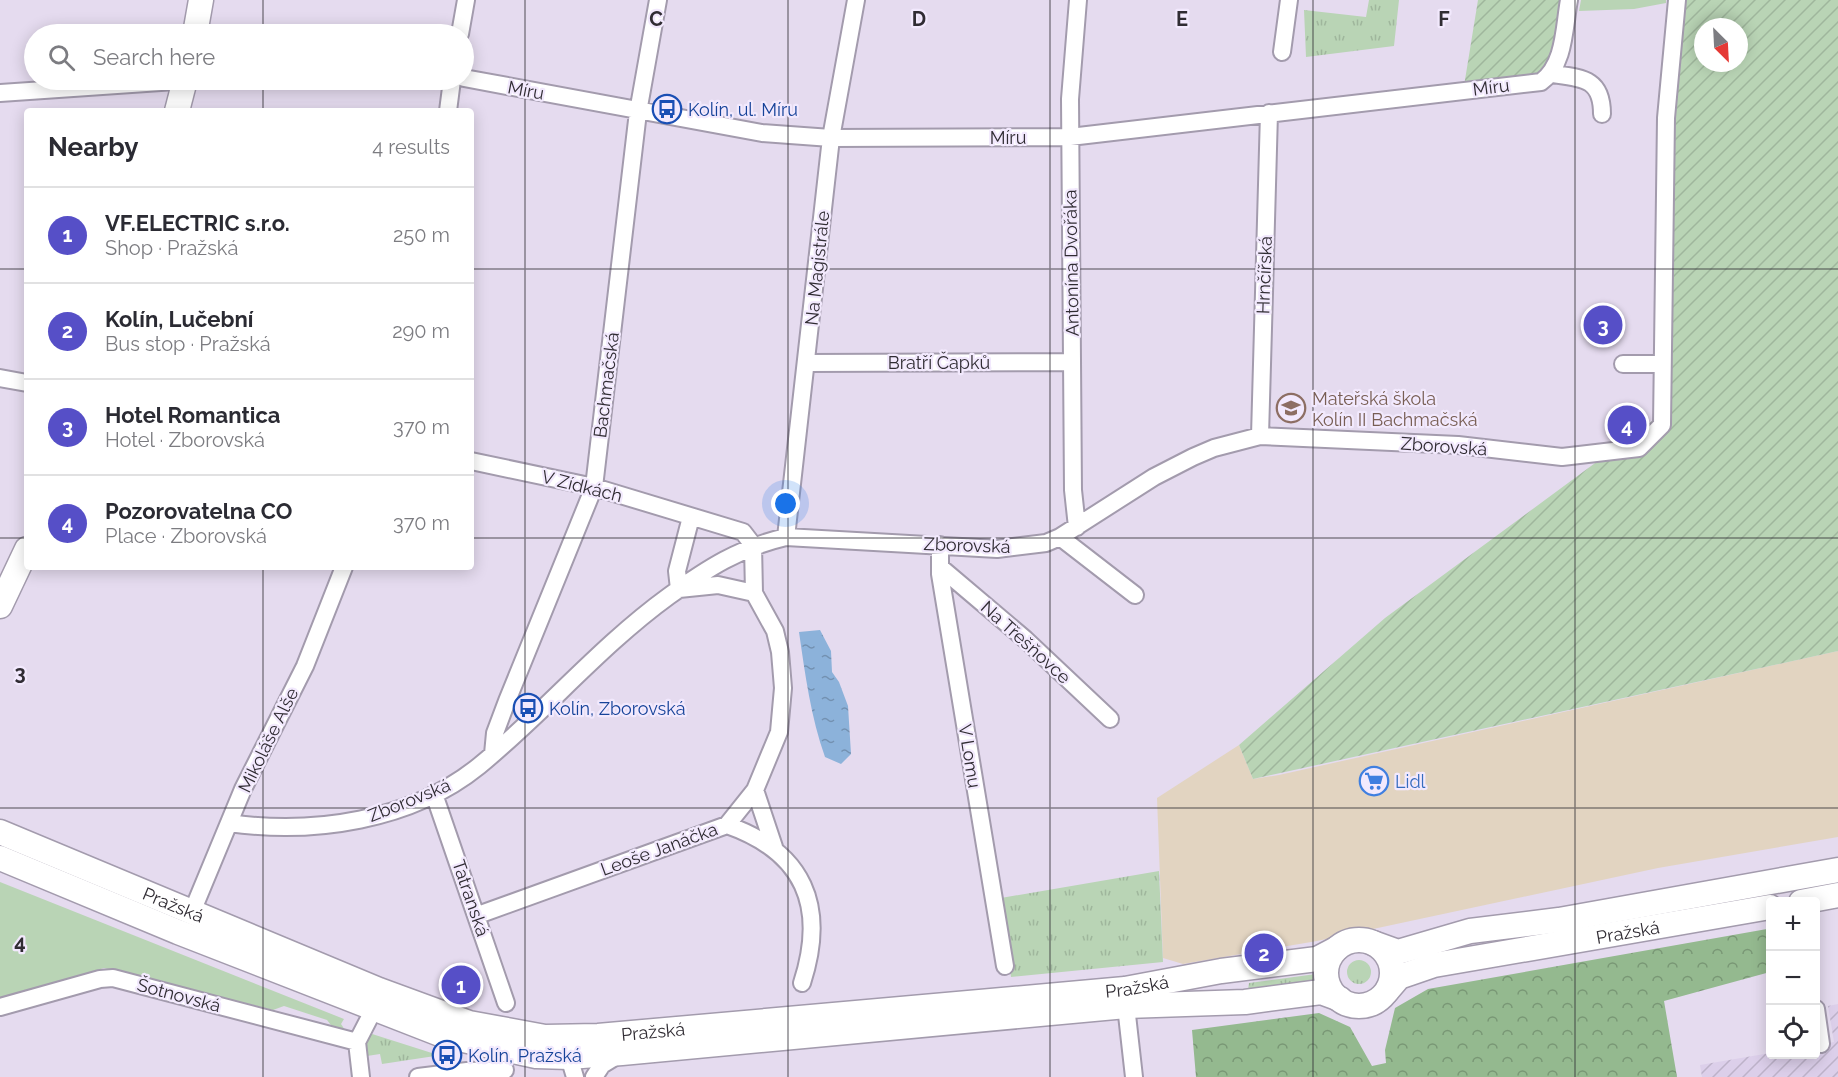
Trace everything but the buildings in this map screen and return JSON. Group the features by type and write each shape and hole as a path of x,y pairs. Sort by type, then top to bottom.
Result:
{"street":[{"path":"197,24 201,0"},
{"path":"462,24 466,0"},
{"name":"Bachmačská","path":"493,754 495,733 507,701 594,487 638,112 658,0"},
{"name":"Na Magistrále","path":"786,537 831,138 856,0"},
{"name":"Antonína Dvořáka","path":"1077,527 1073,490 1070,99 1078,0"},
{"path":"1282,52 1289,0"},
{"path":"1552,74 1557,63 1569,0"},
{"name":"Zborovská","path":"228,823 284,828 340,824 372,816 434,794 463,778 493,754 637,619 720,562 753,545 786,537 997,549 1046,543 1077,527 1154,477 1193,456 1260,436 1458,445 1562,457 1639,448 1662,425 1666,118 1677,0"},
{"name":"Míru","path":"474,80 638,112 762,133 831,138 1070,137 1541,82 1552,74 1591,82 1602,99 1602,114"},
{"path":"0,93 43,90"},
{"path":"178,108 182,90"},
{"path":"448,108 451,90"},
{"name":"Hrnčířská","path":"1260,436 1269,114"},
{"name":"Bratří Čapků","path":"806,363 1072,362"},
{"path":"1623,364 1662,364"},
{"path":"0,378 24,382"},
{"name":"V Zídkách","path":"474,462 594,487 743,532 753,545"},
{"path":"691,517 677,571 679,589 718,585 754,593"},
{"path":"1060,537 1136,595"},
{"name":"Leoše Janáčka","path":"478,915 727,825 755,790 778,732 783,687 780,652 775,631 754,593 753,545"},
{"name":"V Lomu","path":"940,545 940,567 1005,966"},
{"path":"0,606 24,555"},
{"name":"Na Třešňovce","path":"940,567 1025,639 1110,719"},
{"name":"Mikoláše Alše","path":"192,912 228,823 305,666 343,570"},
{"path":"755,790 774,847"},
{"name":"Tatranská","path":"434,794 478,915 506,1004"},
{"path":"727,825 762,839 774,847 795,869 807,895 811,917 811,954 802,983"},
{"name":"Pražská","path":"0,832 379,990 469,1023 544,1037 598,1036 1125,989 1221,971 1317,959 1336,950"},
{"name":"Pražská","path":"0,858 445,1036 536,1056 572,1067 622,1053 1126,1006 1235,1003 1322,992 1340,999"},
{"path":"1373,943 1386,953 1390,962 1392,978 1387,991 1377,1000 1366,1005 1355,1005 1340,999 1330,989 1327,965 1336,950 1352,941 1373,943 1398,951 1470,932 1559,920 1838,870"},
{"path":"1820,898 1838,895"},
{"name":"Pražská","path":"1387,991 1394,981 1405,974 1434,965 1766,908"},
{"name":"Šotnovská","path":"0,1007 100,979 113,978 357,1042"},
{"path":"1126,1006 1134,1077"},
{"path":"361,1077 357,1042 374,1009"},
{"path":"544,1037 572,1067 598,1036"},
{"path":"1820,1038 1821,1044"},
{"path":"594,1077 602,1065 622,1053"},
{"path":"418,1077 467,1071 505,1070"}],"shaded area":[{"path":"1838,651 1838,837 1658,868 1317,941 1183,964 1163,958 1157,798 1239,745 1253,779 1279,775"},
{"path":"1838,1004 1838,1077 1702,1077 1700,1065 1766,1054 1766,1059 1820,1059 1820,1044 1834,1042 1828,1006"}],"green space":[{"path":"1369,0 1399,0 1394,46 1306,57 1304,10 1366,17"},
{"path":"1478,0 1563,0 1550,69 1537,77 1464,86"},
{"path":"1581,0 1666,0 1666,3 1634,9 1579,11"},
{"path":"1684,0 1838,0 1838,651 1253,779 1239,745 1385,618 1667,410 1671,117"},
{"path":"1159,871 1163,962 1011,977 1001,898"},
{"path":"0,882 344,1019 341,1024 347,1033 334,1029 327,1020 284,1006 273,1010 104,968 0,999"},
{"path":"1766,929 1766,973 1664,1001 1677,1077 1196,1077 1192,1030 1319,1013 1350,1027 1372,1066 1386,1063 1385,1050 1395,1008 1428,989"},
{"path":"1359,960 1368,963 1371,972 1368,981 1359,984 1350,981 1347,972 1350,963"},
{"path":"1316,974 1319,984 1248,990 1249,983"},
{"path":"369,1033 457,1061 439,1066 435,1056 382,1064 380,1054 367,1056 365,1042"}],"water":[{"path":"820,630 831,651 832,672 839,682 848,706 851,754 841,764 825,757 820,742 812,711 799,632"}],"place":[{"name":"Kolín, ul. Míru","path":"667,109"},
{"name":"Hotel Romantica","path":"1603,325"},
{"name":"Mateřská škola Kolín II Bachmačská","path":"1291,408"},
{"name":"Pozorovatelna CO","path":"1627,425"},
{"name":"Kolín, Zborovská","path":"528,708"},
{"name":"Lidl","path":"1374,781"},
{"name":"Kolín, Lučební","path":"1264,953"},
{"name":"VF.ELECTRIC s.r.o.","path":"461,985"},
{"name":"Kolín, Pražská","path":"447,1055"}]}
